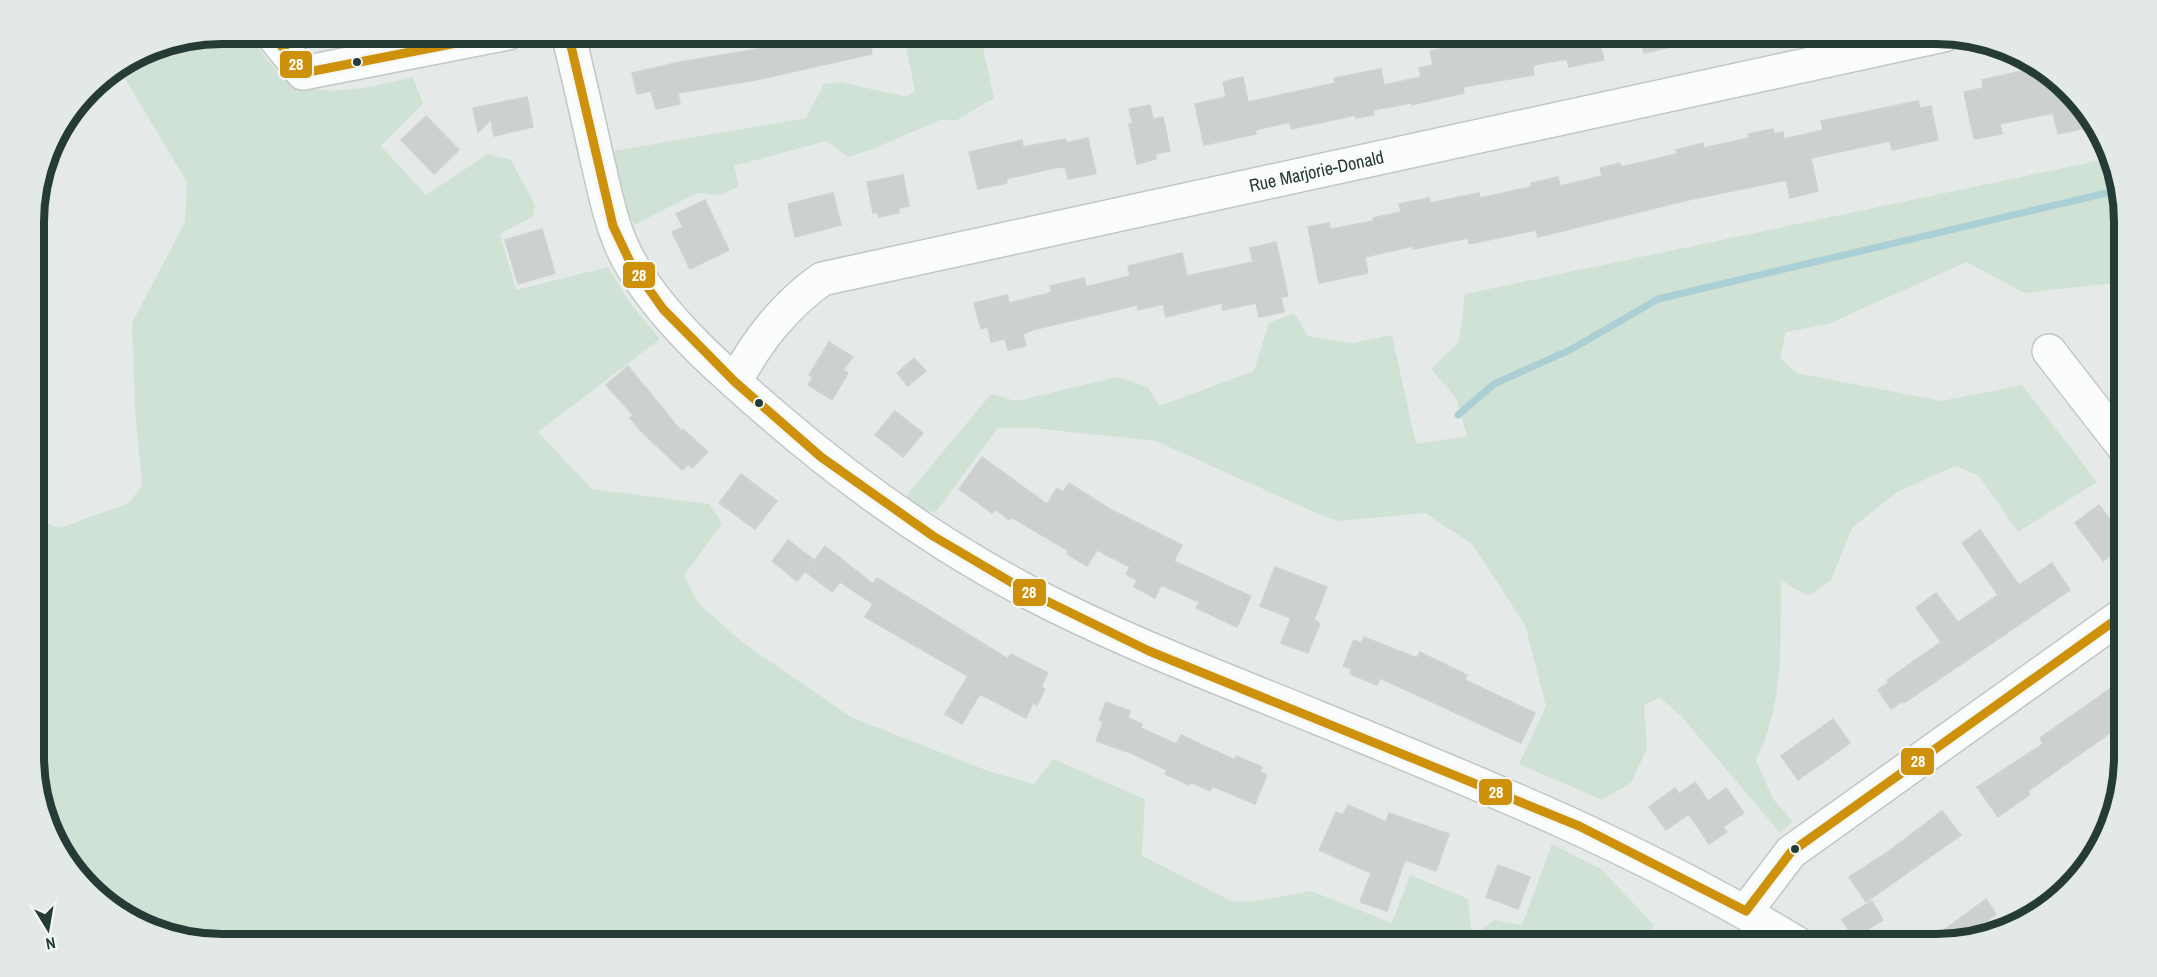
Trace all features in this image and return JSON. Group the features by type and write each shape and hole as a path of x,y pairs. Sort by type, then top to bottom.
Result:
{"street":[{"path":"280,44 303,73 452,44"},
{"path":"571,44 613,226 631,264 663,309 735,382 821,457 933,536 1026,591 1178,663 1579,826 1746,911 1781,933"},
{"name":"Rue Marjorie-Donald","path":"735,382 764,332 805,291 822,279 1903,44"},
{"path":"2049,351 2114,434"},
{"path":"1746,911 1791,852 2114,621"}],"green space":[{"path":"255,44 279,73 292,82 308,88 344,90 381,85 413,77 423,104 381,146 426,195 488,154 511,160 535,205 533,216 500,234 516,290 608,267 630,303 660,339 538,432 592,489 709,504 722,523 684,576 698,603 742,642 851,717 988,771 1034,784 1053,759 1145,799 1142,856 1231,901 1249,902 1311,891 1392,923 1410,875 1468,899 1472,933 222,934 175,927 132,910 113,897 80,864 57,824 50,802 43,756 43,522 60,528 129,503 142,485 135,408 132,323 185,222 187,182 122,74 132,67 164,53 187,47"},
{"path":"905,44 982,44 994,98 957,120 940,120 848,157 826,141 734,166 739,186 721,195 697,193 634,225 624,205 614,151 806,118 824,84 840,82 907,97 915,90"},
{"path":"2102,160 2112,198 2114,283 2024,293 1967,262 1828,324 1786,332 1780,358 1797,373 1941,401 2022,385 2097,482 2018,532 1979,476 1955,466 1897,492 1852,528 1831,580 1808,596 1781,580 1779,672 1776,694 1772,716 1756,760 1773,799 1793,821 1780,833 1682,717 1659,697 1644,706 1647,748 1632,782 1602,800 1519,764 1546,706 1525,625 1472,544 1425,513 1340,521 1325,517 1156,441 1033,428 998,428 936,512 922,510 906,496 991,394 1016,401 1117,377 1148,387 1159,406 1254,371 1269,323 1294,313 1308,336 1353,343 1392,335 1416,444 1467,436 1456,398 1431,369 1459,342 1465,294"},
{"path":"1552,844 1601,869 1654,925 1651,933 1476,933 1495,920 1522,925"}],"building":[{"path":"770,44 870,44 872,54 756,80 678,93 680,104 656,109 651,91 637,94 632,73 680,62 770,47"},
{"path":"1461,44 1528,44 1529,47 1544,44 1600,44 1604,60 1569,67 1567,59 1533,65 1534,75 1463,87 1464,93 1412,105 1411,103 1373,110 1374,115 1356,118 1356,115 1291,129 1290,122 1255,130 1256,134 1204,145 1195,104 1226,97 1223,82 1243,77 1248,102 1335,83 1334,78 1381,69 1384,85 1421,77 1419,68 1433,65 1430,51"},
{"path":"1642,44 1685,44 1644,53"},
{"path":"2028,70 2044,80 2061,96 2087,127 2058,134 2053,113 2000,124 2002,134 1974,139 1964,92 1983,88 1982,80"},
{"path":"527,97 533,127 494,136 491,120 478,132 473,108"},
{"path":"1918,101 1920,108 1931,106 1938,140 1892,150 1890,141 1811,158 1818,191 1790,198 1786,180 1688,200 1538,237 1536,230 1469,244 1468,238 1413,249 1413,246 1365,257 1368,273 1319,283 1308,227 1329,223 1330,229 1374,221 1373,218 1401,212 1399,204 1429,198 1430,203 1479,193 1480,198 1531,187 1531,183 1558,177 1560,186 1602,176 1600,168 1620,163 1621,167 1677,154 1676,150 1703,143 1704,148 1749,138 1748,134 1773,129 1774,134 1783,132 1784,139 1823,130 1821,121"},
{"path":"1150,105 1153,119 1163,117 1170,151 1155,154 1156,159 1137,164 1129,124 1133,124 1129,109"},
{"path":"426,116 459,150 434,174 401,140"},
{"path":"1088,138 1096,174 1068,179 1065,167 1054,168 1006,179 1007,183 978,189 969,152 1022,140 1023,147 1065,139 1066,143"},
{"path":"903,175 909,206 899,208 899,213 879,217 878,212 873,213 867,182"},
{"path":"833,193 841,225 795,237 788,204"},
{"path":"705,200 729,250 690,269 672,232 683,227 676,214"},
{"path":"542,229 555,273 518,284 505,240"},
{"path":"1276,242 1288,296 1281,297 1284,312 1259,317 1256,303 1223,310 1222,303 1166,317 1163,304 1138,310 1137,305 1032,330 1023,334 1026,346 1008,350 1005,339 991,342 988,327 981,329 974,303 1007,295 1009,303 1052,292 1050,286 1084,278 1086,287 1130,276 1128,266 1182,253 1187,276 1253,262 1250,248"},
{"path":"829,342 853,357 843,370 848,373 832,400 808,385 813,377 809,375"},
{"path":"914,358 926,371 908,386 897,373"},
{"path":"628,366 681,431 683,429 708,452 692,468 688,464 682,470 642,432 630,418 633,415 606,385"},
{"path":"895,411 923,433 903,457 875,435"},
{"path":"982,457 1047,504 1057,488 1063,492 1069,483 1108,508 1182,545 1174,561 1251,596 1237,627 1196,608 1199,602 1161,585 1155,598 1134,587 1137,580 1126,574 1130,567 1097,550 1087,566 1067,554 1069,551 1011,517 1009,520 995,509 992,513 959,489"},
{"path":"741,474 777,501 755,529 719,503"},
{"path":"2099,505 2114,525 2114,553 2103,561 2075,523"},
{"path":"1980,530 2019,585 2052,563 2070,590 1904,703 1903,701 1891,709 1878,690 1889,682 1887,680 1941,642 1916,608 1936,593 1958,622 1998,595 1962,543"},
{"path":"788,540 814,560 797,581 772,561"},
{"path":"825,546 873,584 877,578 1008,659 1011,654 1048,673 1041,687 1045,689 1037,705 1033,703 1026,718 980,694 962,724 945,714 968,676 865,617 873,604 840,582 832,592 806,572"},
{"path":"1275,567 1327,587 1314,620 1320,623 1308,653 1281,643 1291,618 1260,606"},
{"path":"1364,637 1417,658 1420,652 1467,675 1465,680 1535,713 1521,743 1380,678 1377,685 1350,674 1352,669 1343,666 1354,640 1361,643"},
{"path":"2114,686 2114,730 2028,791 2030,794 1998,817 1977,787 2043,744 2040,738"},
{"path":"1106,702 1130,711 1128,718 1142,724 1141,728 1176,744 1181,735 1235,760 1236,756 1262,767 1260,772 1267,775 1255,804 1212,786 1210,791 1190,782 1189,785 1165,774 1167,770 1131,753 1096,741 1103,722 1099,720"},
{"path":"1833,719 1850,743 1798,780 1781,756"},
{"path":"1695,782 1708,801 1726,788 1744,813 1723,827 1727,832 1709,844 1689,814 1666,830 1649,807 1675,788 1679,794"},
{"path":"1348,805 1386,822 1389,813 1449,834 1436,871 1405,860 1387,911 1360,902 1371,873 1319,850 1336,812 1343,815"},
{"path":"1942,811 1961,835 1866,902 1849,877 1885,854"},
{"path":"1498,865 1530,877 1518,909 1486,897"},
{"path":"1986,899 1996,914 1979,928 1940,933"},
{"path":"1872,901 1883,920 1861,933 1850,933 1842,919"}],"waterway":[{"path":"1458,415 1494,384 1572,349 1658,299 2111,192"}],"transit line":[{"name":"28","path":"280,44 303,73 452,44"},
{"name":"28","path":"571,44 613,226 631,264 663,309 735,382 821,457 933,536 1026,591 1149,651 1579,826 1746,911 1791,852 2114,621"}]}
